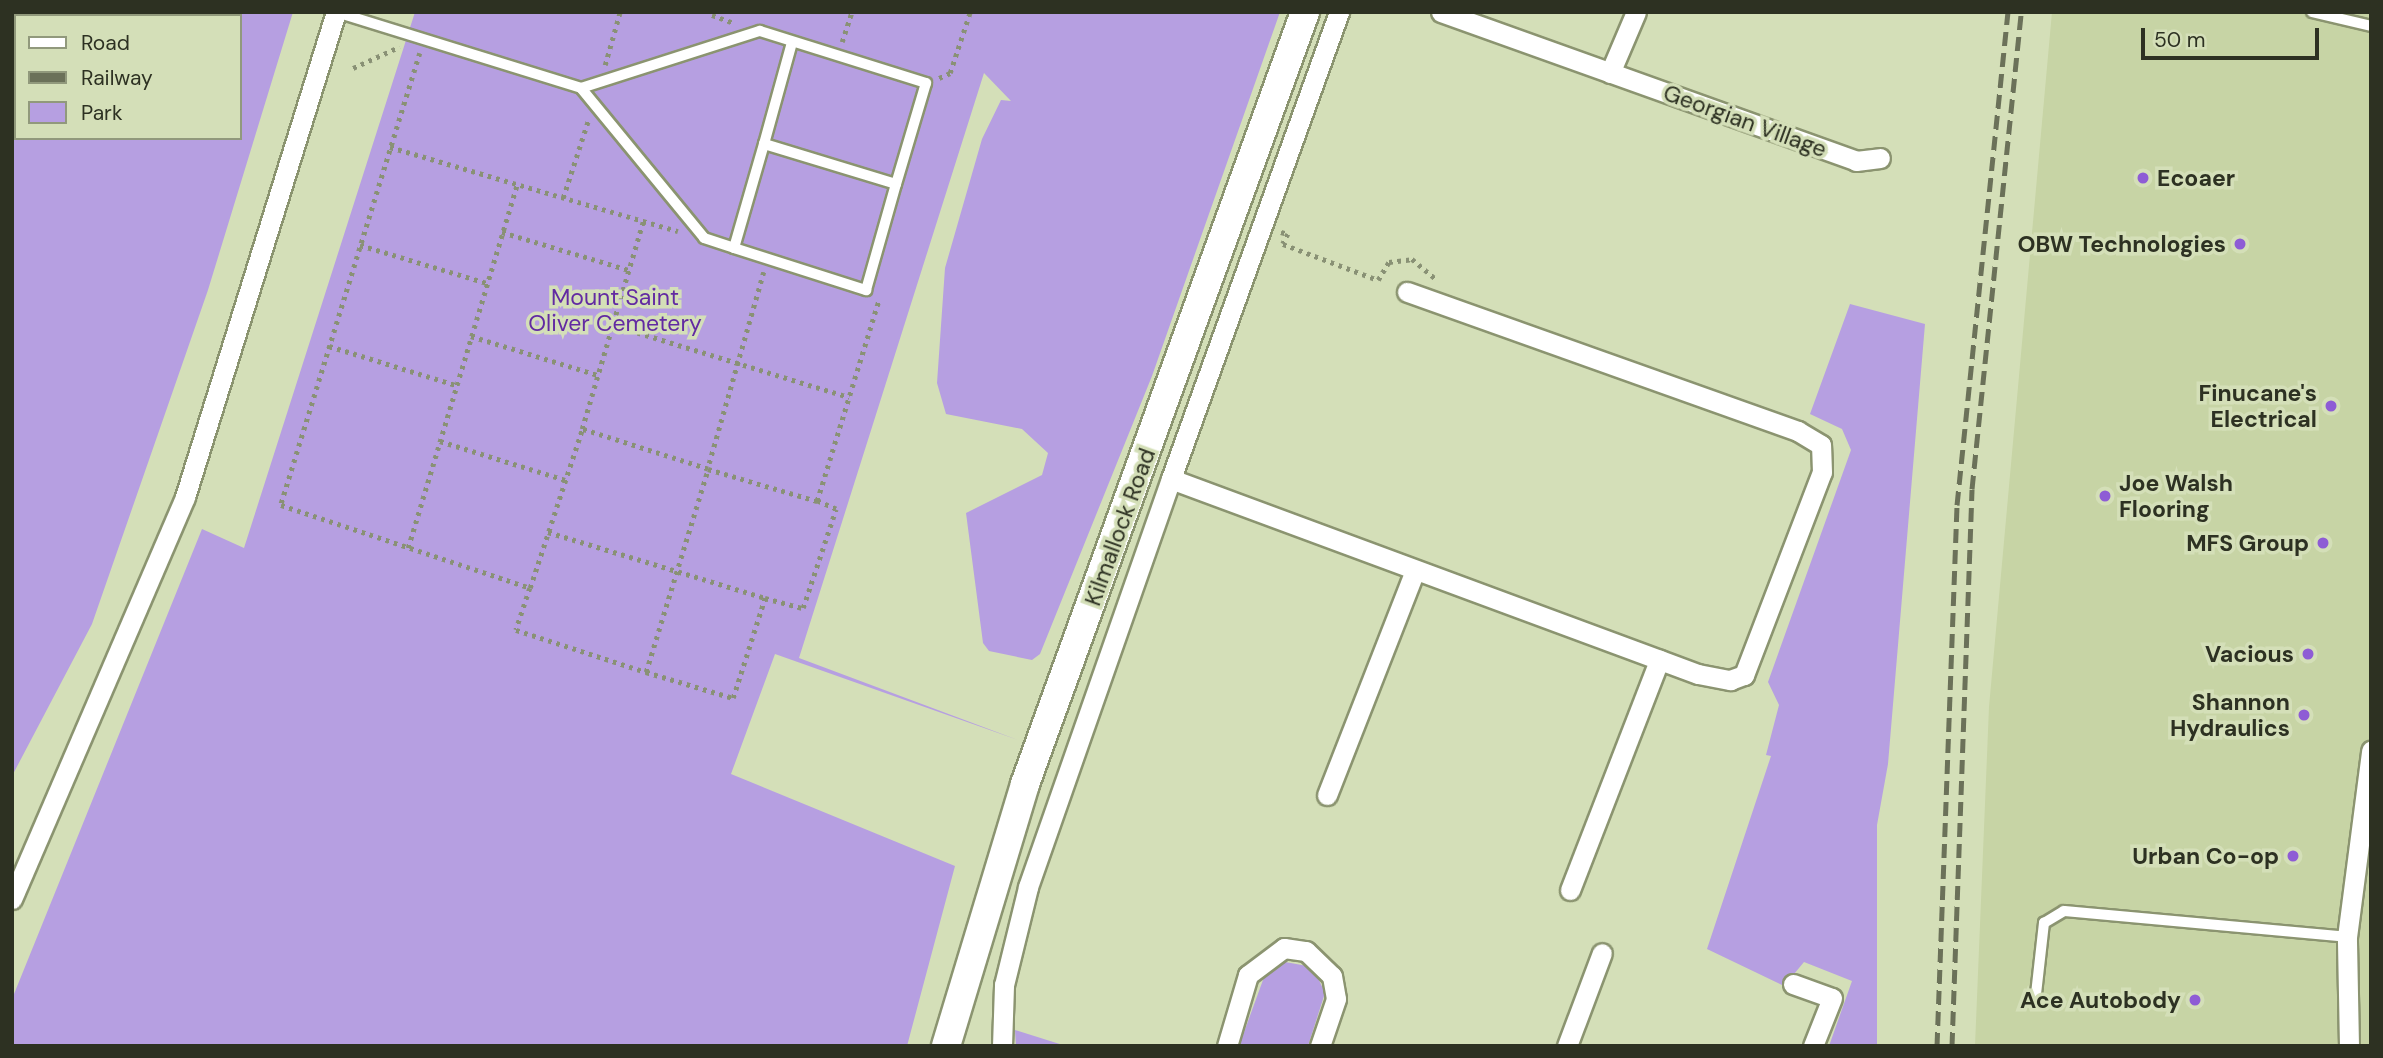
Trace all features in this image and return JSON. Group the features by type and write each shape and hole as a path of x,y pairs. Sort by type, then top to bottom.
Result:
{"main road":[{"name":"Kilmallock Road","path":"946,1046 1009,832 1305,12"}],"street":[{"path":"12,900 185,498 336,12"},
{"path":"1002,1046 1004,985 1028,887 1110,643 1339,12"},
{"name":"Georgian Village","path":"1441,12 1856,161 1880,158"},
{"path":"1610,73 1636,12"},
{"path":"1237,197 1268,207"},
{"path":"1171,479 1414,573 1659,660 1708,676 1744,675 1822,472 1821,445 1798,431 1407,292"},
{"path":"1327,795 1414,573"},
{"path":"1080,634 1110,643"},
{"path":"1570,890 1659,660"},
{"path":"2348,1046 2347,937 2365,833 2371,751"},
{"path":"1227,1046 1248,975 1284,948 1306,951 1332,976 1336,999 1320,1046"},
{"path":"1567,1046 1602,953"},
{"path":"1793,984 1832,998 1813,1046"}],"lane":[{"path":"336,12 581,88 704,238 866,290 926,83 760,31 581,88"},
{"path":"2312,12 2371,26"},
{"path":"734,248 792,41"},
{"path":"764,144 896,184"},
{"path":"2035,1003 2044,923 2064,911 2347,937"}],"path":[{"path":"600,82 620,12"},
{"path":"702,12 712,12"},
{"path":"838,56 852,12"},
{"path":"926,83 950,73 970,12"},
{"path":"424,38 281,505 530,588"},
{"path":"563,198 594,104"},
{"path":"390,146 704,238"},
{"path":"408,548 517,185"},
{"path":"643,222 582,429 516,630 733,698 765,598"},
{"path":"502,232 629,270"},
{"path":"360,245 487,283"},
{"path":"646,672 768,259"},
{"path":"817,502 881,294 866,290"},
{"path":"613,325 849,397"},
{"path":"471,336 598,375"},
{"path":"329,345 456,385"},
{"path":"548,532 677,573 803,608 836,509 582,429"},
{"path":"440,441 565,480"}],"shaded area":[{"path":"2052,12 2371,12 2371,1046 1975,1046 1989,707"}],"green space":[{"path":"12,12 293,12 208,290 92,624 12,776"},
{"name":"Mount Saint Oliver Cemetery","path":"415,12 1280,12 1152,376 1040,654 1032,660 989,651 983,643 966,513 1042,475 1048,453 1022,429 946,414 937,383 945,268 982,139 1001,100 1011,101 984,73 799,658 1021,741 775,654 731,774 955,866 907,1046 12,1046 12,999 202,529 244,548"},
{"path":"1850,304 1925,324 1888,764 1877,825 1877,1046 1829,1046 1852,981 1804,962 1784,986 1707,949 1771,756 1766,755 1779,705 1768,682 1851,450 1842,429 1810,414"},
{"path":"1285,962 1313,967 1325,993 1308,1046 1239,1046 1267,969"},
{"path":"1015,1030 1066,1046 1016,1046"}],"railway":[{"path":"1937,1046 1957,505 2008,12"},
{"path":"1952,1046 1972,489 2021,12"}],"place":[{"name":"Ecoaer","path":"2143,178"},
{"name":"OBW Technologies","path":"2240,244"},
{"name":"Finucane's Electrical","path":"2331,406"},
{"name":"Joe Walsh Flooring","path":"2105,496"},
{"name":"MFS Group","path":"2323,543"},
{"name":"Vacious","path":"2308,654"},
{"name":"Shannon Hydraulics","path":"2304,715"},
{"name":"Urban Co-op","path":"2293,856"},
{"name":"Ace Autobody","path":"2195,1000"}]}
